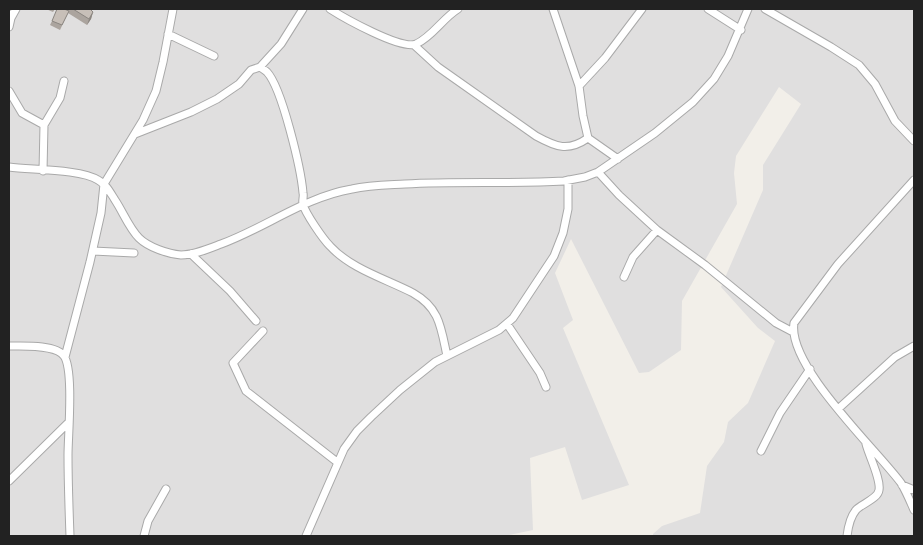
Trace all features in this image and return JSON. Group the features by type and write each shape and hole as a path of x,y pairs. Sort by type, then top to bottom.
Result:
{"street":[{"path":"9,26 10,16 16,9"},
{"path":"70,536 68,455 70,391 65,357 93,251 101,213 104,184 144,120 156,91 173,9"},
{"path":"135,134 191,112 217,99 239,84 251,70 260,67 281,44 303,9"},
{"path":"330,9 349,20 405,44 414,44 426,38 442,21 458,9"},
{"path":"553,9 579,86 588,138 618,159"},
{"path":"579,86 605,58 642,9"},
{"path":"708,9 741,30"},
{"path":"9,167 90,176 104,184 140,239 147,244 170,253 191,254 231,240 303,205 352,189 372,186 433,183 543,182 584,177 598,172 618,159 694,102 714,79 728,56 741,30 748,9"},
{"path":"765,9 859,65 875,84 896,121 914,142"},
{"path":"168,34 214,56"},
{"path":"414,44 438,67 549,144 567,148 580,144 588,138"},
{"path":"260,67 267,72 288,123 298,163 303,205 320,232 340,256 418,296 431,306 437,314 447,356"},
{"path":"42,171 44,126 60,98 64,81"},
{"path":"9,92 22,113 44,126"},
{"path":"598,172 619,195 657,230 720,277 776,323 793,332"},
{"path":"306,536 337,462 357,431 385,403 435,362 499,330 507,324 554,256 563,233 568,209 568,180"},
{"path":"914,180 838,264 794,323 793,332 794,340 810,370 838,409 902,485 914,510"},
{"path":"624,277 633,257 657,230"},
{"path":"93,251 134,253"},
{"path":"191,254 230,291 256,321"},
{"path":"507,324 540,373 546,387"},
{"path":"263,331 233,363 246,391 337,462"},
{"path":"9,346 31,346 51,349 60,352 65,357"},
{"path":"838,409 895,357 914,346"},
{"path":"761,451 780,413 810,370"},
{"path":"9,480 69,422"},
{"path":"847,536 855,510 877,494 879,490 865,441"},
{"path":"902,485 914,490"},
{"path":"144,536 148,521 166,488"}],"shaded area":[{"path":"9,9 914,9 914,536 653,536 662,526 700,513 707,466 724,442 728,422 748,403 775,341 758,328 721,287 763,190 763,165 801,104 779,87 736,156 734,173 737,204 682,301 681,350 649,372 639,373 571,239 555,273 573,320 563,328 629,485 582,500 565,447 530,458 533,530 504,536 9,536"}],"building":[{"path":"57,9 69,11 62,25 52,21"},
{"path":"73,9 90,9 93,12 89,19"}]}
